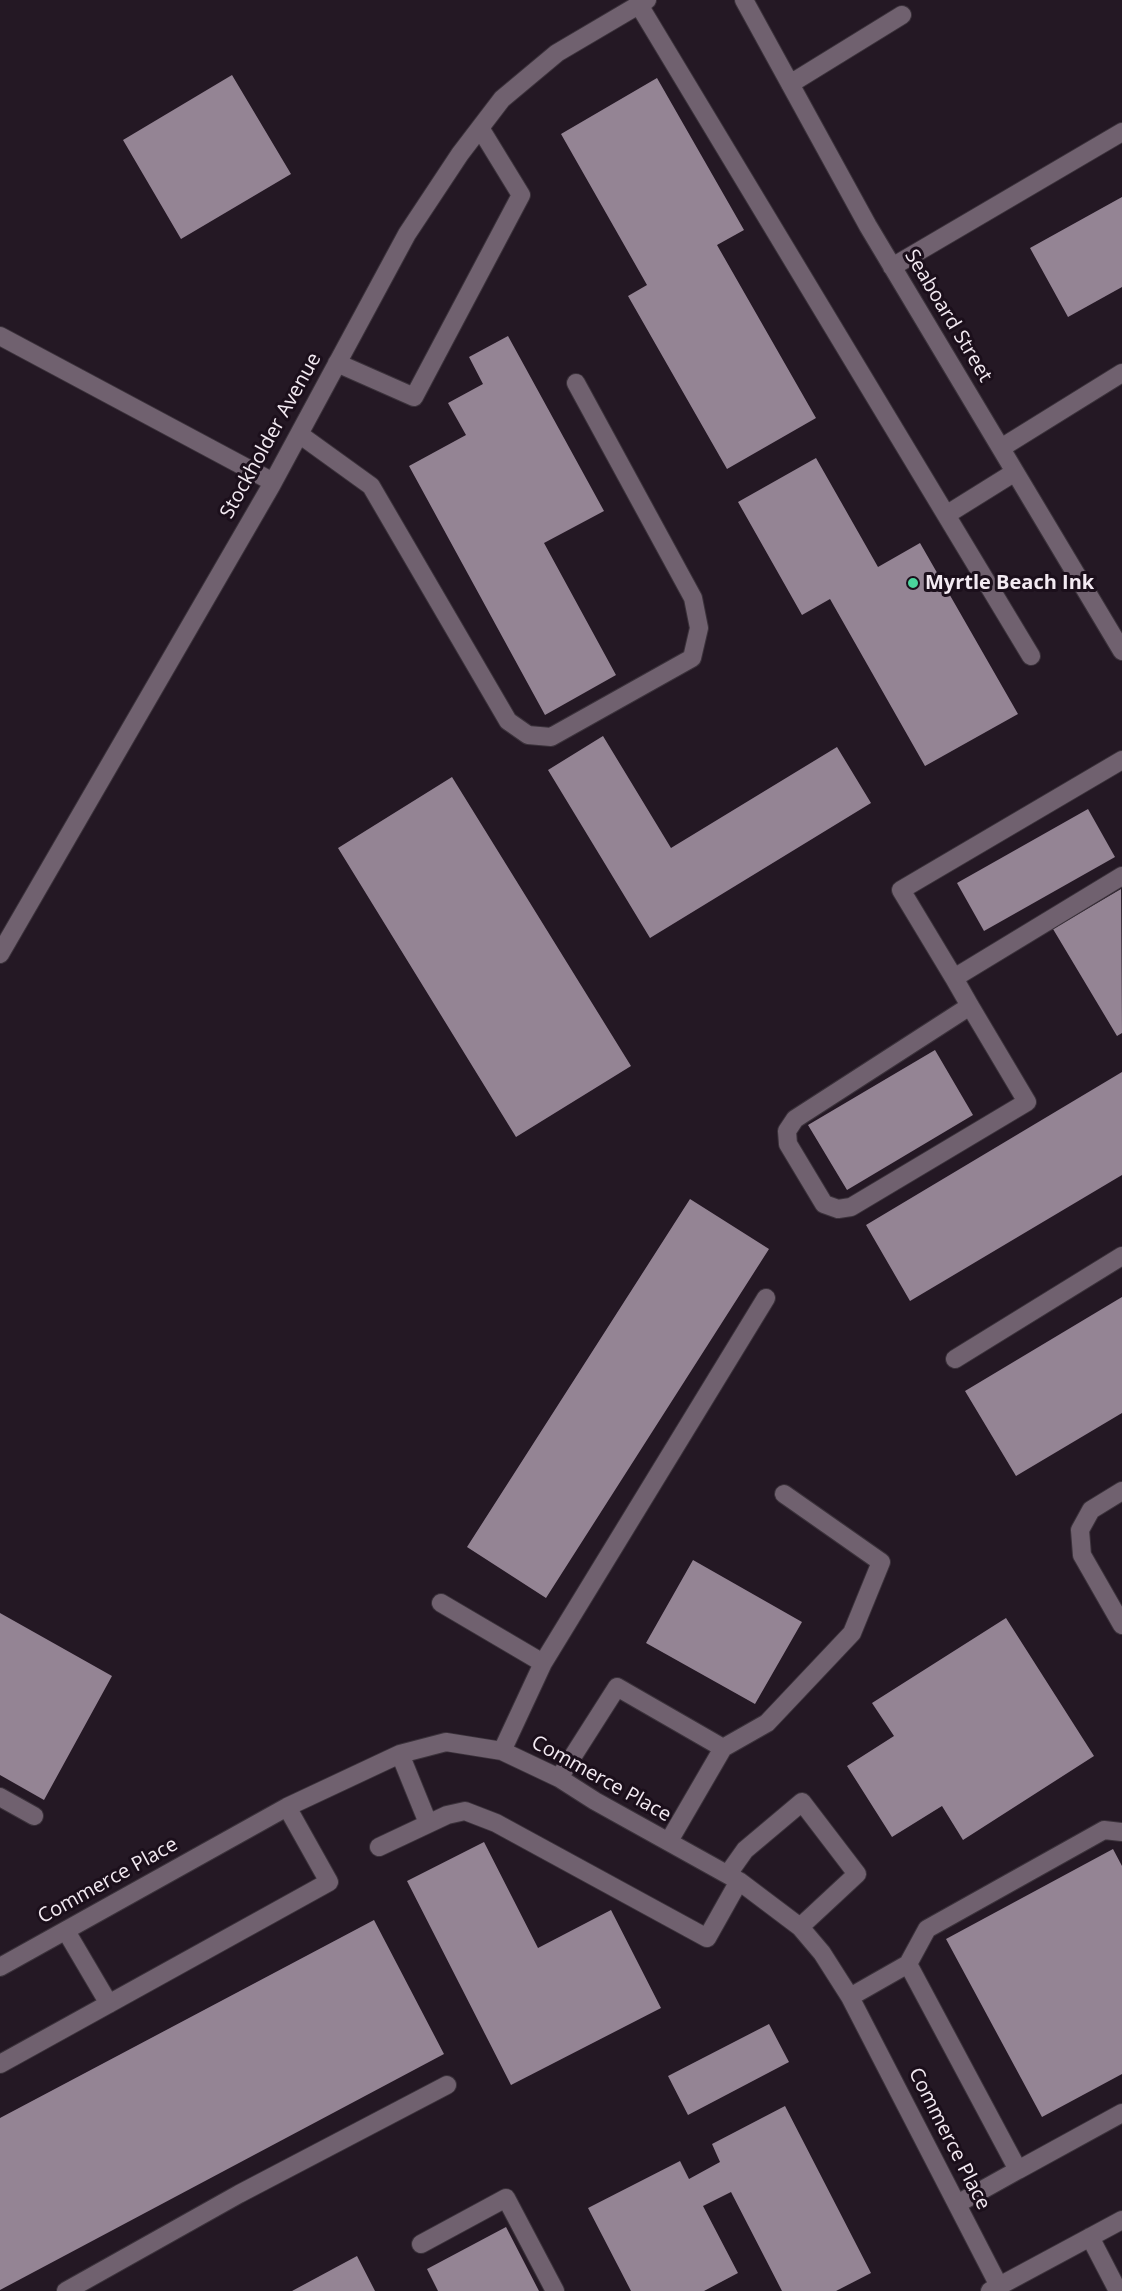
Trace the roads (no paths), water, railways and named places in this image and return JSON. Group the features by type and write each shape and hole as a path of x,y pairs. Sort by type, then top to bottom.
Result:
{"street":[{"name":"Seaboard Street","path":"744,0 892,267 1122,651"},
{"path":"643,2 1031,656"},
{"name":"Stockholder Avenue","path":"0,954 273,482 406,234 460,154 502,99 557,53 643,2"},
{"path":"790,84 902,15"},
{"path":"337,363 414,397 521,195 480,128"},
{"path":"892,267 1122,132"},
{"path":"0,336 273,482"},
{"path":"1001,448 1122,373"},
{"path":"299,434 371,486 508,721 528,735 551,738 692,658 699,628 693,598 576,383"},
{"path":"946,515 1015,472"},
{"path":"970,1006 795,1119 788,1131 788,1144 824,1204 838,1209 851,1207 1027,1102 954,978 901,890 1122,760"},
{"path":"954,978 1122,876"},
{"path":"955,1359 1122,1256"},
{"path":"502,1751 543,1663 766,1298"},
{"path":"1122,1491 1091,1510 1080,1530 1082,1555 1122,1625"},
{"path":"669,1842 723,1748 767,1723 852,1633 881,1562 784,1494"},
{"path":"441,1603 543,1663"},
{"path":"558,1778 617,1687 723,1748"},
{"name":"Commerce Place","path":"0,1967 287,1807 400,1754 446,1742 502,1751 558,1778 733,1878 800,1927 822,1953 850,1997 957,2204 995,2288"},
{"path":"400,1754 428,1823"},
{"path":"0,1797 34,1816"},
{"path":"378,1846 447,1815 465,1811 496,1823 707,1938 744,1850 802,1802 857,1874 800,1927"},
{"path":"0,2064 329,1882 287,1807"},
{"path":"850,1997 908,1964 927,1929 1104,1830 1122,1832"},
{"path":"66,1931 109,2004"},
{"path":"908,1964 1018,2170"},
{"path":"66,2291 239,2194 447,2085"},
{"path":"957,2204 1122,2113"},
{"path":"421,2244 506,2198 555,2291"},
{"path":"995,2288 1122,2220"},
{"path":"1089,2237 1118,2291"}],"place":[{"name":"Myrtle Beach Ink","path":"913,583"}]}
